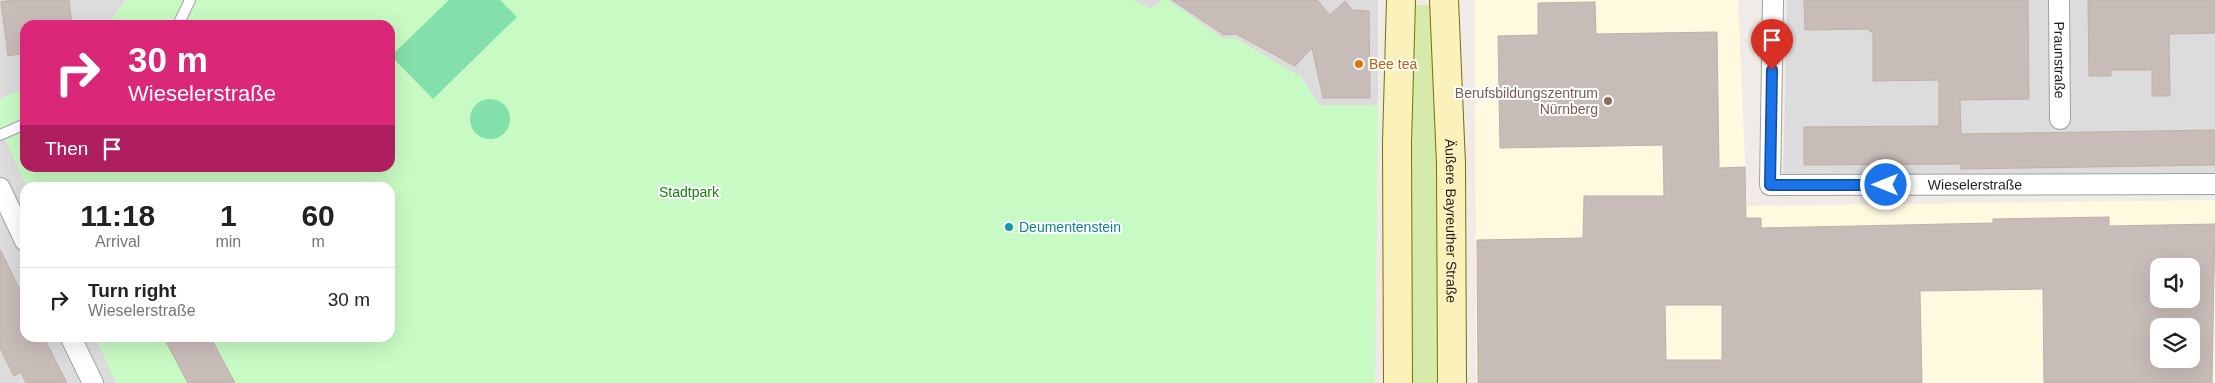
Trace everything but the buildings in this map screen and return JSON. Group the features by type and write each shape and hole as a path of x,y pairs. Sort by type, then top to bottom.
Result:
{"main road":[{"path":"1398,383 1397,143 1402,0"},
{"name":"Äußere Bayreuther Straße","path":"1444,0 1451,164 1452,383"}],"street":[{"name":"Wieselerstraße","path":"1773,0 1770,185 2215,184"},
{"name":"Praunstraße","path":"2060,0 2060,119"},
{"path":"0,188 20,230"},
{"path":"73,342 92,383"}],"lane":[{"path":"180,20 190,0"},
{"path":"0,135 20,126"}],"shaded area":[{"path":"0,0 126,0 111,20 20,20 20,90 0,99"},
{"path":"1133,0 1163,0 1151,9"},
{"path":"1168,0 1378,0 1378,106 1319,105 1301,77 1223,39"},
{"name":"Berufsbildungszentrum Nürnberg","path":"1477,0 1738,0 1747,206 2215,200 2215,383 1476,383 1475,2"},
{"path":"1787,0 2215,0 2215,173 1783,179"},
{"path":"0,128 25,182 20,182 20,342 98,342 116,383 0,383"}],"green space":[{"name":"Stadtpark","path":"126,0 1133,0 1151,9 1163,0 1168,0 1223,39 1235,38 1301,77 1319,105 1378,106 1375,383 116,383 98,342 395,342 395,182 25,182 20,172 395,172 395,20 111,20"},
{"path":"449,0 500,0 517,17 433,99 395,60 395,52"},
{"path":"1412,5 1432,5 1438,118 1439,383 1408,383 1408,134"},
{"name":"Stadtpark","path":"20,90 20,172 0,128 0,99"},
{"path":"494,99 501,102 507,108 510,119 509,127 501,136 494,139 486,139 479,136 471,127 470,115 473,108 482,100"}],"place":[{"name":"Bee tea","path":"1359,64"},
{"name":"Berufsbildungszentrum Nürnberg","path":"1608,101"},
{"name":"Deumentenstein","path":"1009,227"}],"route":[{"path":"1772,70 1770,185 1886,185"}]}
